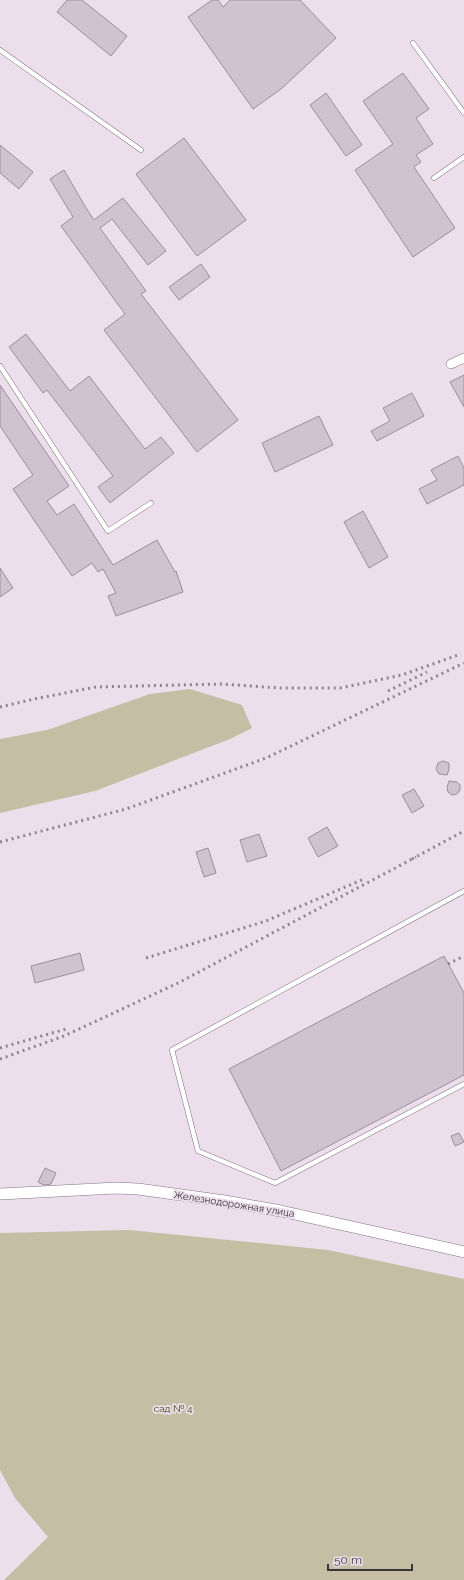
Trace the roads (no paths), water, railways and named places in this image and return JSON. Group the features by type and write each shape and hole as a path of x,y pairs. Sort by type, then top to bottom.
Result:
{"street":[{"path":"451,364 464,358"},
{"name":"Железнодорожная улица","path":"0,1194 116,1188 138,1189 225,1201 281,1211 464,1252"}],"lane":[{"path":"413,43 464,113"},
{"path":"0,50 141,150"},
{"path":"434,178 464,158"},
{"path":"0,366 108,531 151,503"},
{"path":"464,891 172,1050 198,1151 275,1183 464,1084"}],"railway":[{"path":"0,707 96,687 222,684 280,688 340,688 402,675 461,654"},
{"path":"0,842 126,809 266,758 464,663"},
{"path":"388,691 427,672"},
{"path":"412,859 464,831"},
{"path":"0,1059 64,1036 178,983 416,857"},
{"path":"146,958 266,921 364,879"},
{"path":"448,964 464,956"},
{"path":"0,1048 66,1029"}],"park label":[{"name":"сад № 4","path":"173,1408"}]}
